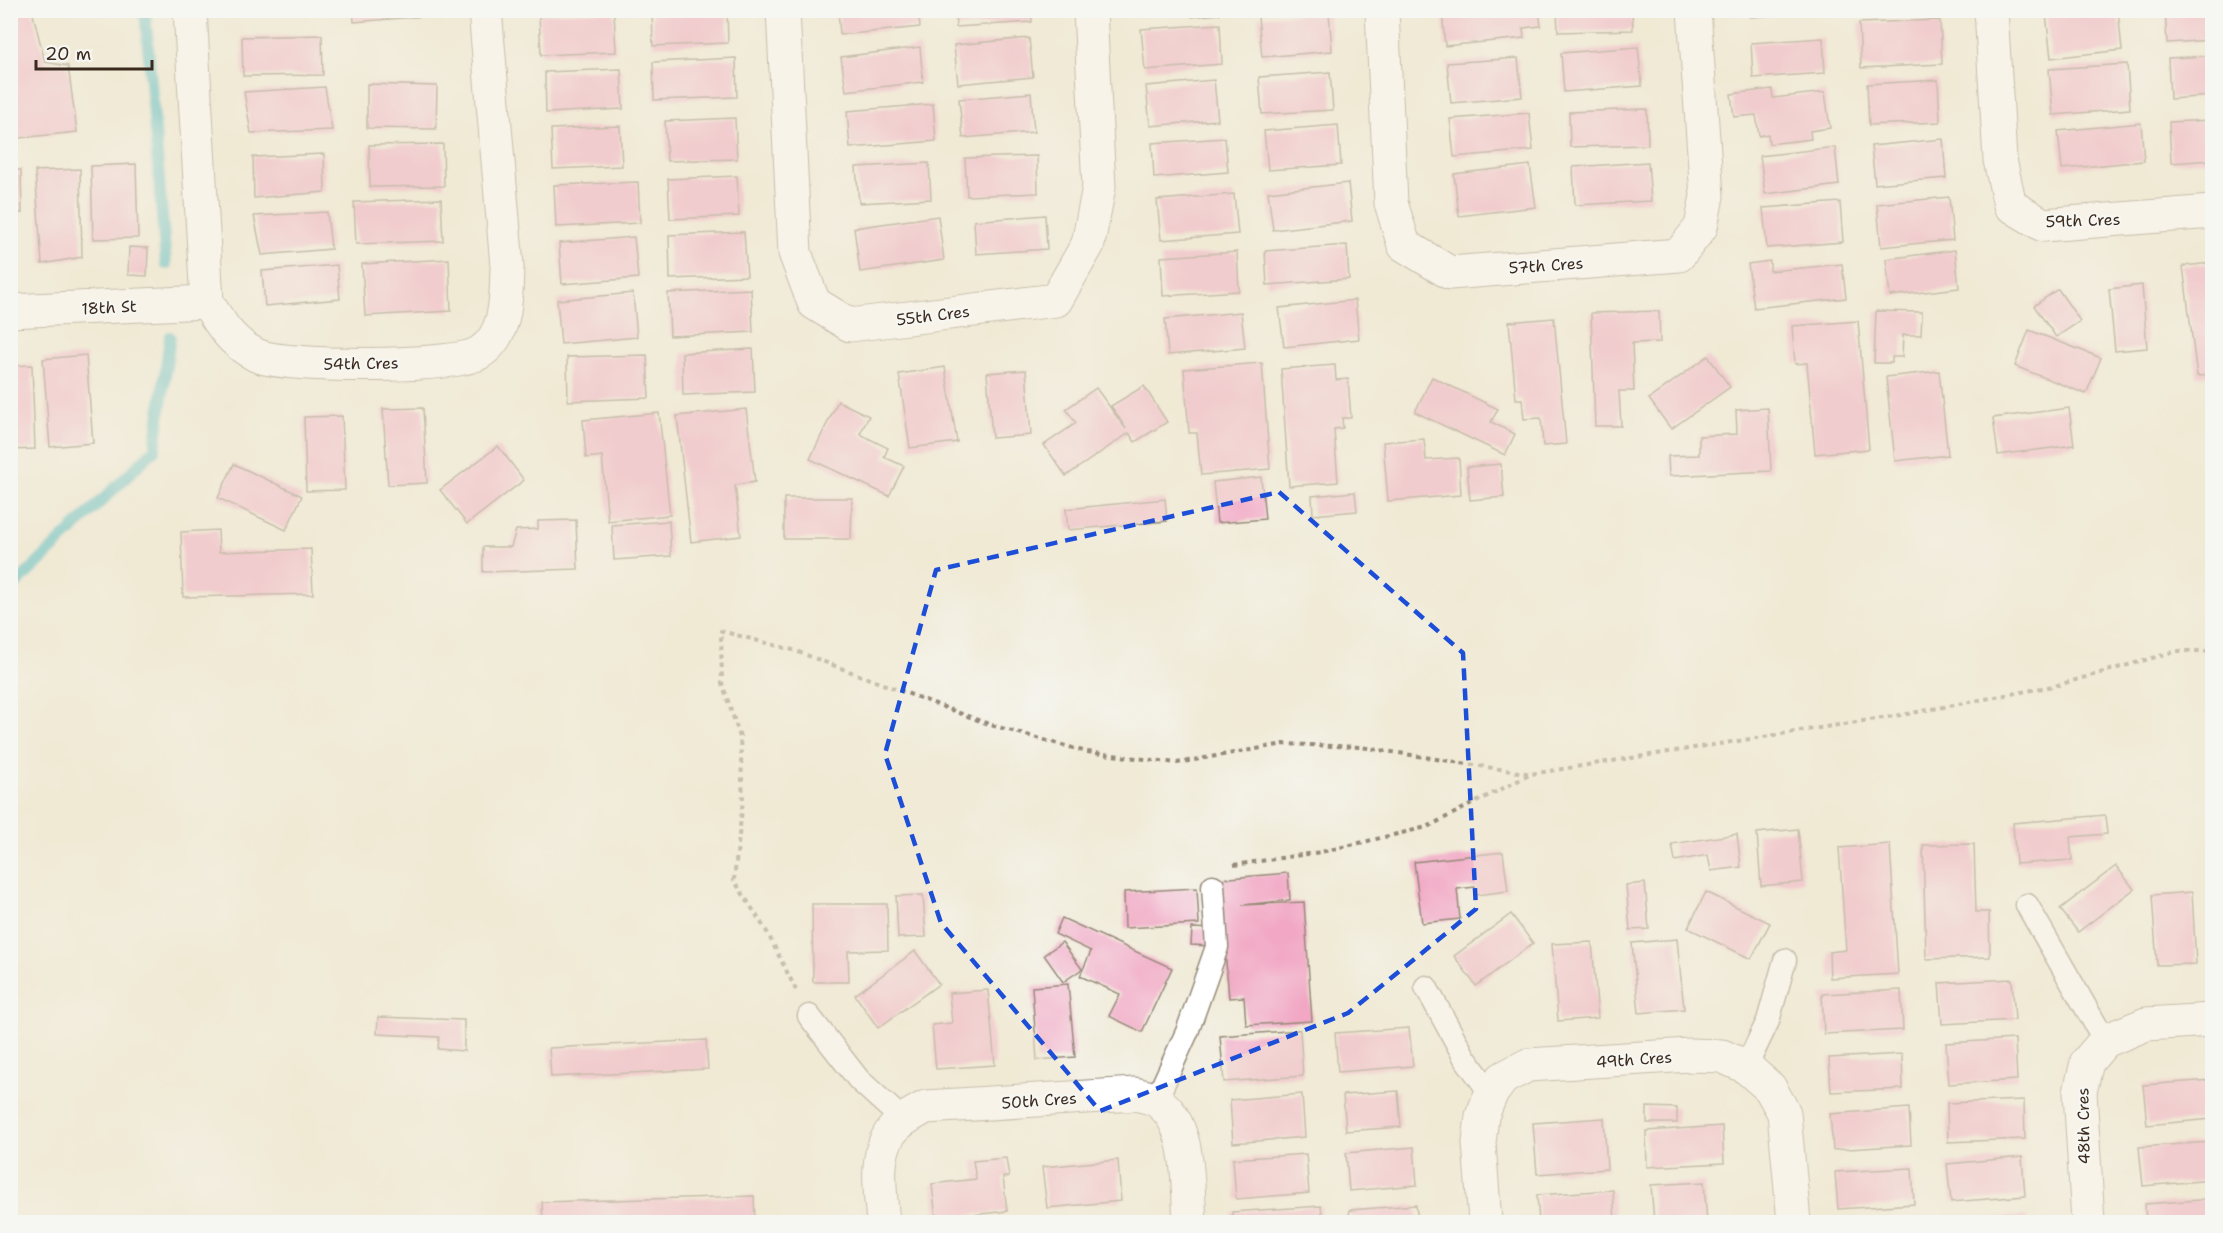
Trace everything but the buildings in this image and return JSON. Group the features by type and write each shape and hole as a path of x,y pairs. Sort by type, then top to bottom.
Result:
{"street":[{"name":"54th Cres","path":"190,10 207,302 227,335 257,356 294,362 445,362 478,353 499,332 506,299 507,266 485,10"},
{"name":"55th Cres","path":"783,10 795,253 814,303 850,325 1056,300 1088,244 1099,188 1090,10"},
{"name":"57th Cres","path":"1382,10 1391,203 1404,245 1450,273 1679,255 1701,227 1707,196 1694,10"},
{"name":"59th Cres","path":"1991,10 2000,160 2010,205 2043,225 2212,212"},
{"name":"18th St","path":"10,311 207,302"},
{"name":"48th Cres","path":"2088,1222 2080,1092 2086,1062 2105,1041 2146,1024 2212,1020"},
{"name":"49th Cres","path":"1485,1222 1479,1143 1482,1116 1491,1094 1503,1078 1528,1065 1690,1055 1722,1056 1746,1067 1770,1088 1784,1113 1794,1222"},
{"name":"50th Cres","path":"883,1222 881,1158 889,1135 903,1120 926,1107 1135,1094 1156,1100"},
{"path":"1156,1100 1170,1113 1179,1132 1185,1160 1190,1222"}],"lane":[{"path":"1156,1100 1187,1032 1217,947 1213,886"},
{"path":"2027,905 2105,1041"},
{"path":"1746,1067 1768,1021 1785,960"},
{"path":"1426,987 1465,1058 1491,1094"},
{"path":"809,1016 859,1080 903,1120"}],"path":[{"path":"809,1016 767,932 734,880 743,790 740,737 722,683 721,631 793,650 991,725 1087,752 1177,763 1284,744 1361,747 1531,774"},
{"path":"1213,886 1217,867 1321,852 1426,827 1531,774 1907,714 2058,685 2177,651 2212,651"}],"highlighted area":[{"path":"1279,492 1463,653 1476,909 1348,1013 1100,1111 941,923 885,754 936,570"}],"waterway":[{"path":"145,10 166,264"},
{"path":"10,590 155,449 170,337"}]}
